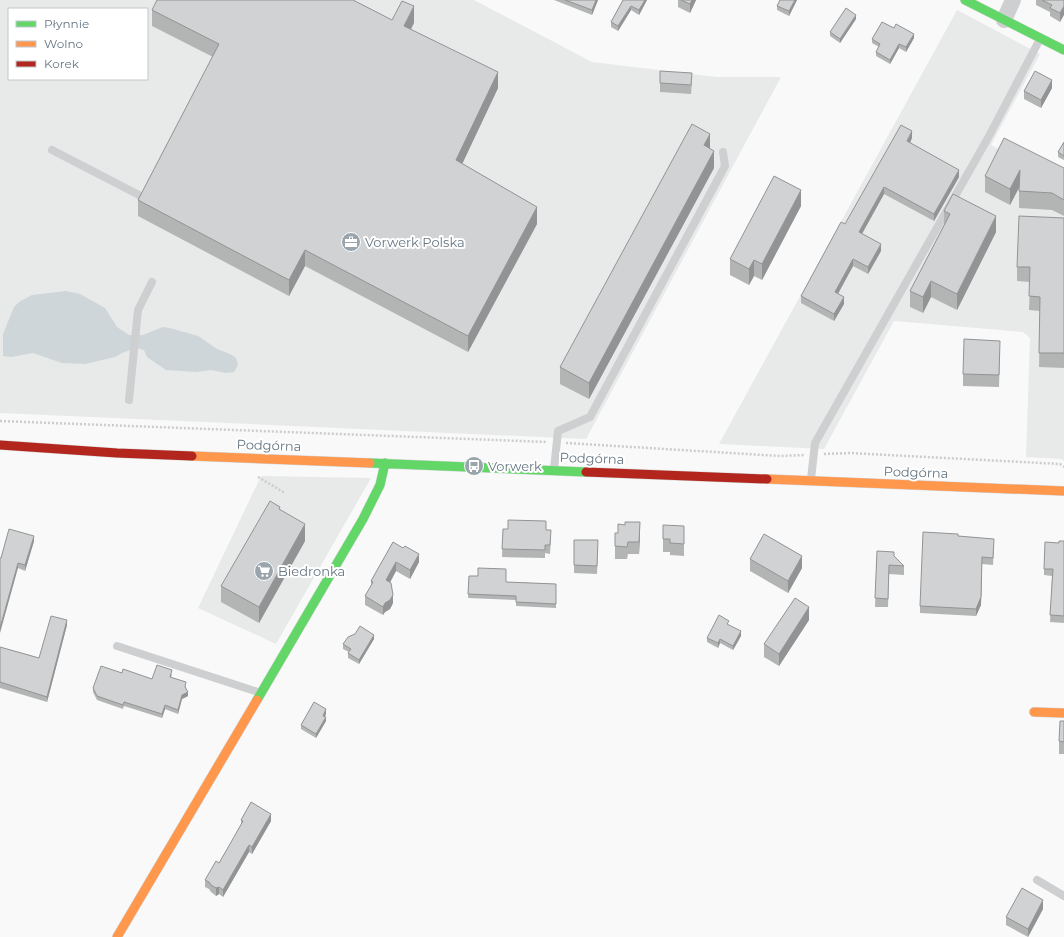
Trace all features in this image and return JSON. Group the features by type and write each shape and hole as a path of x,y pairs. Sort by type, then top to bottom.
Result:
{"main road":[{"path":"965,0 1064,50"},
{"name":"Podgórna","path":"0,445 117,452 1064,491"},
{"path":"117,937 363,518 384,476 385,463"},
{"path":"1034,712 1064,713"}],"street":[{"path":"1004,20 1013,0"}],"lane":[{"path":"811,480 815,444 988,138 1040,38"},
{"path":"52,150 139,195"},
{"path":"554,470 558,431 590,417 725,166 723,152"},
{"path":"130,400 138,310 152,282"},
{"path":"117,646 261,693"},
{"path":"1037,880 1064,896"}],"path":[{"path":"0,421 557,442 780,456 850,453 1045,463 1060,464 1064,467"}],"shaded area":[{"path":"0,0 474,0 592,62 717,77 781,77 586,439 0,413"},
{"path":"957,10 1040,54 991,145 1064,182 1064,461 1061,459 1026,457 1030,338 1023,332 894,321 824,449 719,444"},
{"path":"66,291 80,294 105,308 117,327 129,335 143,335 163,327 170,328 198,336 217,349 236,358 238,365 234,372 226,373 211,370 196,372 166,370 147,357 144,350 136,348 115,357 85,364 62,363 33,353 11,357 3,356 3,334 14,307 19,302 32,295"},
{"path":"261,476 371,478 276,644 198,608"}],"building":[{"path":"157,0 353,0 392,20 402,1 414,6 404,26 498,72 456,160 537,207 468,336 305,250 289,280 138,200 219,44 152,10"},
{"path":"565,0 596,0 592,10"},
{"path":"623,0 645,0 639,10 631,6 618,26 611,22"},
{"path":"681,0 692,0 690,4"},
{"path":"780,0 795,0 789,11 777,6"},
{"path":"1042,0 1064,0 1064,6 1060,13 1050,8 1052,5"},
{"path":"846,8 856,15 840,39 830,32"},
{"path":"882,22 894,28 896,24 914,34 906,47 899,44 890,60 876,52 880,44 872,39"},
{"path":"660,71 692,73 691,85 660,83"},
{"path":"1035,71 1052,80 1041,100 1024,91"},
{"path":"692,124 710,134 704,145 714,151 589,383 560,367"},
{"path":"901,125 912,131 907,141 959,170 934,214 884,187 859,232 881,244 868,267 853,259 835,292 844,297 834,314 801,296 841,222 845,224"},
{"path":"1004,138 1064,168 1064,200 1052,193 1019,191 1020,170 1010,189 985,176"},
{"path":"1064,142 1064,156 1058,152"},
{"path":"774,176 801,190 762,264 754,260 749,269 730,259"},
{"path":"953,194 996,216 957,294 931,281 923,297 910,291 950,214 944,211"},
{"path":"1019,216 1064,218 1064,353 1039,353 1040,297 1029,296 1030,267 1017,267"},
{"path":"964,339 1000,341 999,375 963,374"},
{"name":"Biedronka","path":"270,501 280,507 279,509 305,524 259,607 221,586"},
{"path":"508,520 546,521 546,530 551,530 550,545 545,545 545,550 502,549 503,529 508,529"},
{"path":"625,522 640,522 639,542 628,542 627,547 615,546 615,533 618,533 618,524 625,525"},
{"path":"663,525 684,526 684,544 670,543 670,539 663,539"},
{"path":"9,529 34,536 25,565 18,563 0,628 0,558"},
{"path":"923,532 958,534 958,536 994,539 993,558 982,557 981,597 976,609 920,606"},
{"path":"764,534 802,556 788,581 750,559"},
{"path":"574,540 598,540 597,566 574,565"},
{"path":"1059,541 1064,541 1064,616 1050,615 1053,569 1044,569 1045,542 1059,543"},
{"path":"393,542 403,548 405,546 419,554 410,570 396,562 386,580 391,583 393,595 383,607 365,596 373,582 371,581"},
{"path":"877,551 894,552 894,556 904,566 889,565 888,599 875,598"},
{"path":"478,568 506,569 506,582 556,584 556,604 516,602 516,596 468,594 469,576 478,576"},
{"path":"795,598 809,607 779,654 764,644"},
{"path":"719,615 729,621 727,624 741,631 733,646 720,639 718,643 707,638"},
{"path":"51,616 67,620 47,697 0,682 0,647 39,658"},
{"path":"360,626 374,635 359,660 348,653 351,649 343,644 348,637 355,634"},
{"path":"157,665 172,670 170,677 186,682 185,687 188,692 182,695 178,710 165,705 162,714 124,702 123,705 97,696 93,688 101,666 122,673 123,669 152,679"},
{"path":"314,702 326,709 323,716 326,717 316,734 301,725"},
{"path":"1060,721 1064,721 1064,742 1059,741"},
{"path":"251,802 271,814 252,847 249,845 223,890 219,887 216,888 205,880 216,861 219,863 243,821 241,820"},
{"path":"1022,888 1043,900 1028,929 1006,917"}],"traffic: fast":[{"path":"965,0 1064,50"},
{"path":"370,463 586,472"},
{"path":"257,700 363,519 380,485 385,463"}],"traffic: slow":[{"path":"192,456 370,463"},
{"path":"767,479 1064,491"},
{"path":"117,937 257,700"},
{"path":"1034,712 1064,713"}],"traffic: jam":[{"path":"0,445 117,453 192,456"},
{"path":"586,472 767,479"}],"place":[{"name":"Vorwerk Polska","path":"351,242"},
{"name":"Vorwerk","path":"474,466"},
{"name":"Biedronka","path":"264,571"}]}
